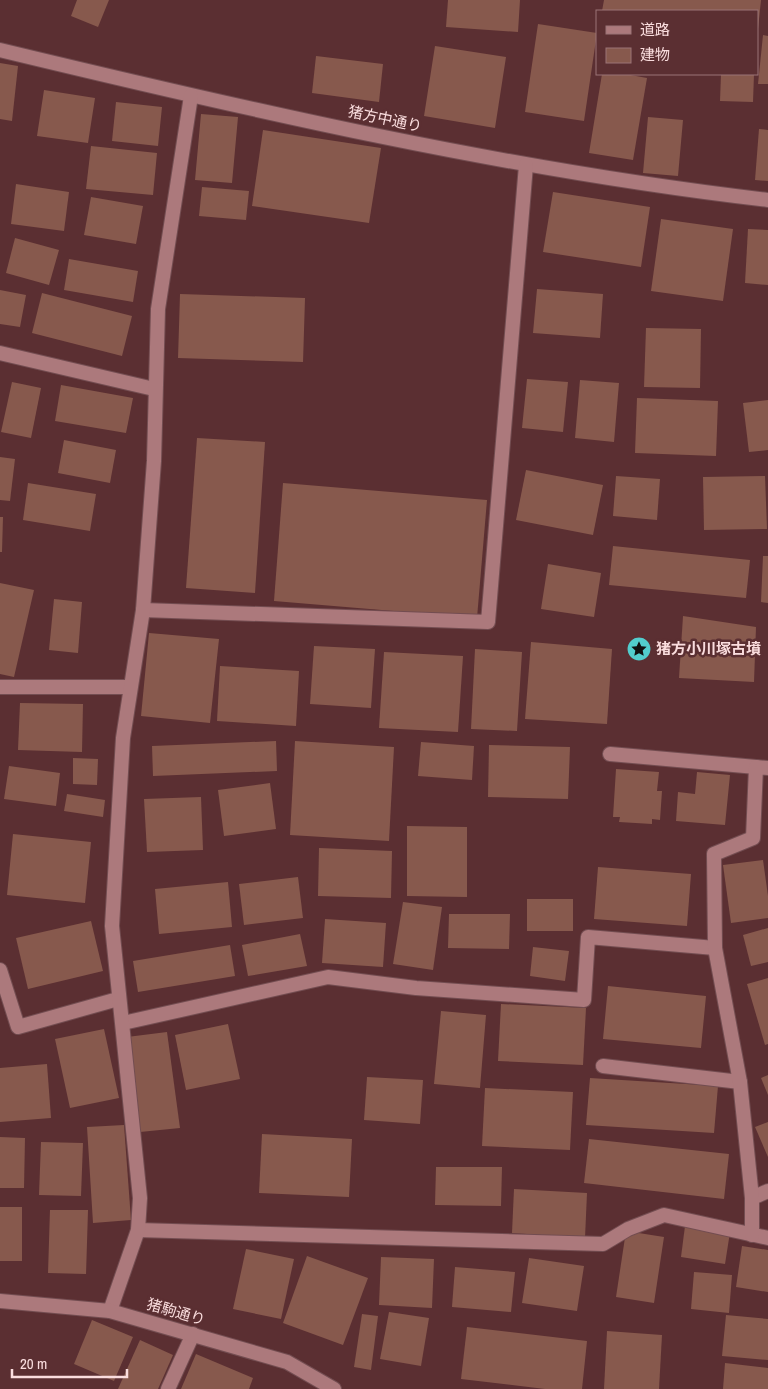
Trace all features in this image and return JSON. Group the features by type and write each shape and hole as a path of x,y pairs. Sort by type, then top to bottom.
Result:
{"street":[{"name":"猪方中通り","path":"0,50 191,96 526,165 768,200"},
{"path":"110,1311 138,1230 140,1198 123,1023 118,999 112,926 123,738 143,610 154,461 154,389 158,309 191,96"},
{"path":"143,610 488,622 526,165"},
{"path":"0,353 154,389"},
{"path":"0,687 130,687"},
{"path":"610,754 762,767 752,838 714,854 715,948 740,1082 752,1198 752,1234"},
{"path":"123,1023 328,977 416,988 584,1000 588,937 715,948"},
{"path":"0,970 18,1027 118,999"},
{"path":"602,1066 740,1082"},
{"path":"752,1198 768,1191"},
{"path":"138,1230 603,1244 628,1230 664,1215 768,1238"},
{"name":"猪駒通り","path":"0,1301 110,1311 287,1362 334,1389"},
{"path":"168,1389 193,1334"}],"building":[{"path":"77,0 109,0 98,27 71,16"},
{"path":"448,0 520,0 518,32 446,27"},
{"path":"604,0 761,0 758,29 758,10 602,10"},
{"path":"538,24 596,33 584,121 525,112"},
{"path":"763,35 768,36 768,84 758,84"},
{"path":"435,46 506,57 495,128 424,116"},
{"path":"316,56 383,64 379,102 312,93"},
{"path":"0,63 18,66 12,121 0,119"},
{"path":"602,75 630,75 647,78 633,160 589,153"},
{"path":"721,75 754,75 753,102 720,101"},
{"path":"44,90 95,98 88,143 37,136"},
{"path":"116,102 162,107 158,146 112,141"},
{"path":"201,114 238,117 232,183 195,180"},
{"path":"648,117 683,120 678,176 643,173"},
{"path":"759,129 768,130 768,181 755,180"},
{"path":"263,130 381,148 369,223 252,206"},
{"path":"91,146 157,153 153,195 86,189"},
{"path":"16,184 69,192 64,231 11,224"},
{"path":"202,187 249,191 246,220 199,216"},
{"path":"553,192 650,207 641,267 543,252"},
{"path":"91,197 143,206 136,244 84,235"},
{"path":"661,219 733,229 723,301 651,291"},
{"path":"748,229 768,230 768,285 745,283"},
{"path":"15,238 59,250 49,285 6,273"},
{"path":"69,259 138,271 133,302 64,290"},
{"path":"537,289 603,294 600,338 533,333"},
{"path":"0,290 26,295 20,327 0,324"},
{"path":"42,293 132,316 122,356 32,333"},
{"path":"180,294 305,298 303,362 178,358"},
{"path":"646,328 701,329 700,388 644,387"},
{"path":"527,379 568,382 563,432 522,428"},
{"path":"580,380 619,383 614,442 575,438"},
{"path":"12,382 41,388 31,438 1,432"},
{"path":"61,385 133,398 126,433 55,421"},
{"path":"637,398 718,401 716,456 635,453"},
{"path":"768,400 768,450 749,452 743,403"},
{"path":"197,438 265,442 255,593 186,588"},
{"path":"64,440 116,450 110,483 58,473"},
{"path":"0,457 15,459 10,501 0,500"},
{"path":"526,470 603,485 593,535 516,520"},
{"path":"616,476 660,479 657,520 613,516"},
{"path":"765,476 767,529 704,530 703,477"},
{"path":"28,483 96,494 90,531 23,520"},
{"path":"283,483 487,500 477,618 274,601"},
{"path":"0,517 3,517 2,552 0,552"},
{"path":"613,546 750,560 746,598 609,585"},
{"path":"763,556 768,556 768,603 761,602"},
{"path":"548,564 601,573 594,617 541,609"},
{"path":"0,583 34,590 14,677 0,674"},
{"path":"54,599 82,602 78,653 49,650"},
{"path":"683,616 756,627 754,682 679,678"},
{"path":"149,633 219,639 210,723 141,716"},
{"path":"531,642 612,649 607,724 525,719"},
{"path":"314,646 375,649 371,708 310,704"},
{"path":"475,649 522,652 517,731 471,729"},
{"path":"384,652 463,656 458,732 379,728"},
{"path":"220,666 299,671 296,726 217,721"},
{"path":"20,703 83,704 82,752 18,750"},
{"path":"276,741 277,771 153,776 152,746"},
{"path":"295,741 394,747 389,841 290,835"},
{"path":"421,742 474,746 472,780 418,776"},
{"path":"489,745 570,747 568,799 488,797"},
{"path":"73,758 98,759 97,785 73,784"},
{"path":"9,766 60,773 56,806 4,799"},
{"path":"616,769 659,772 657,791 662,791 660,820 652,819 652,824 619,822 620,817 613,817"},
{"path":"697,772 730,775 725,825 676,821 678,792 695,794"},
{"path":"270,783 276,829 224,836 218,790"},
{"path":"67,794 105,800 103,817 64,811"},
{"path":"201,797 203,850 147,852 144,799"},
{"path":"407,826 467,827 467,897 407,896"},
{"path":"13,834 91,842 85,903 7,895"},
{"path":"319,848 392,851 391,898 318,896"},
{"path":"763,860 768,896 768,918 731,923 723,865"},
{"path":"598,867 691,874 687,926 594,919"},
{"path":"298,877 303,918 244,925 239,884"},
{"path":"228,882 232,927 159,934 155,889"},
{"path":"527,899 573,899 573,931 527,931"},
{"path":"403,902 442,907 433,970 393,964"},
{"path":"449,914 510,914 509,949 448,948"},
{"path":"325,919 386,923 383,967 322,963"},
{"path":"91,921 103,971 28,989 16,938"},
{"path":"768,928 768,962 751,966 743,935"},
{"path":"300,934 307,966 248,976 242,945"},
{"path":"230,945 235,976 138,992 133,961"},
{"path":"533,947 569,951 565,981 530,976"},
{"path":"768,978 768,1044 765,1045 747,984"},
{"path":"608,986 706,996 701,1048 603,1039"},
{"path":"501,1004 586,1008 583,1065 498,1061"},
{"path":"441,1011 486,1015 480,1088 434,1084"},
{"path":"228,1024 240,1079 186,1090 175,1035"},
{"path":"104,1029 119,1098 70,1108 55,1039"},
{"path":"167,1032 180,1128 140,1132 127,1037"},
{"path":"47,1064 51,1118 0,1122 0,1068"},
{"path":"768,1075 768,1095 761,1078"},
{"path":"367,1077 423,1080 420,1124 364,1120"},
{"path":"590,1078 718,1086 714,1133 586,1125"},
{"path":"485,1088 573,1092 570,1150 482,1146"},
{"path":"768,1122 768,1157 755,1127"},
{"path":"124,1125 131,1220 93,1223 87,1127"},
{"path":"262,1134 352,1139 349,1197 259,1193"},
{"path":"0,1137 25,1138 24,1188 0,1188"},
{"path":"589,1139 729,1154 724,1199 584,1183"},
{"path":"41,1142 83,1143 81,1196 39,1195"},
{"path":"436,1167 502,1167 501,1206 435,1205"},
{"path":"514,1189 587,1193 585,1238 512,1233"},
{"path":"0,1207 22,1207 22,1261 0,1261"},
{"path":"50,1210 88,1210 86,1274 48,1273"},
{"path":"685,1226 730,1232 725,1264 681,1257"},
{"path":"626,1231 664,1237 654,1303 616,1297"},
{"path":"742,1246 768,1250 768,1292 736,1287"},
{"path":"246,1249 294,1259 281,1319 233,1309"},
{"path":"307,1256 368,1278 343,1345 283,1323"},
{"path":"381,1257 434,1259 432,1308 379,1305"},
{"path":"529,1258 584,1266 577,1311 522,1303"},
{"path":"455,1267 515,1272 511,1312 452,1307"},
{"path":"694,1272 732,1275 729,1313 691,1309"},
{"path":"389,1312 429,1318 421,1366 380,1359"},
{"path":"362,1314 378,1316 371,1370 354,1367"},
{"path":"726,1315 768,1319 768,1360 722,1356"},
{"path":"92,1320 133,1337 114,1381 74,1364"},
{"path":"467,1327 587,1341 582,1389 545,1389 461,1379"},
{"path":"607,1331 662,1335 659,1389 604,1389"},
{"path":"140,1340 173,1355 158,1389 118,1389"},
{"path":"196,1354 253,1378 249,1389 181,1389"},
{"path":"725,1363 768,1368 768,1389 723,1389"}],"place":[{"name":"猪方小川塚古墳","path":"639,649"}]}
